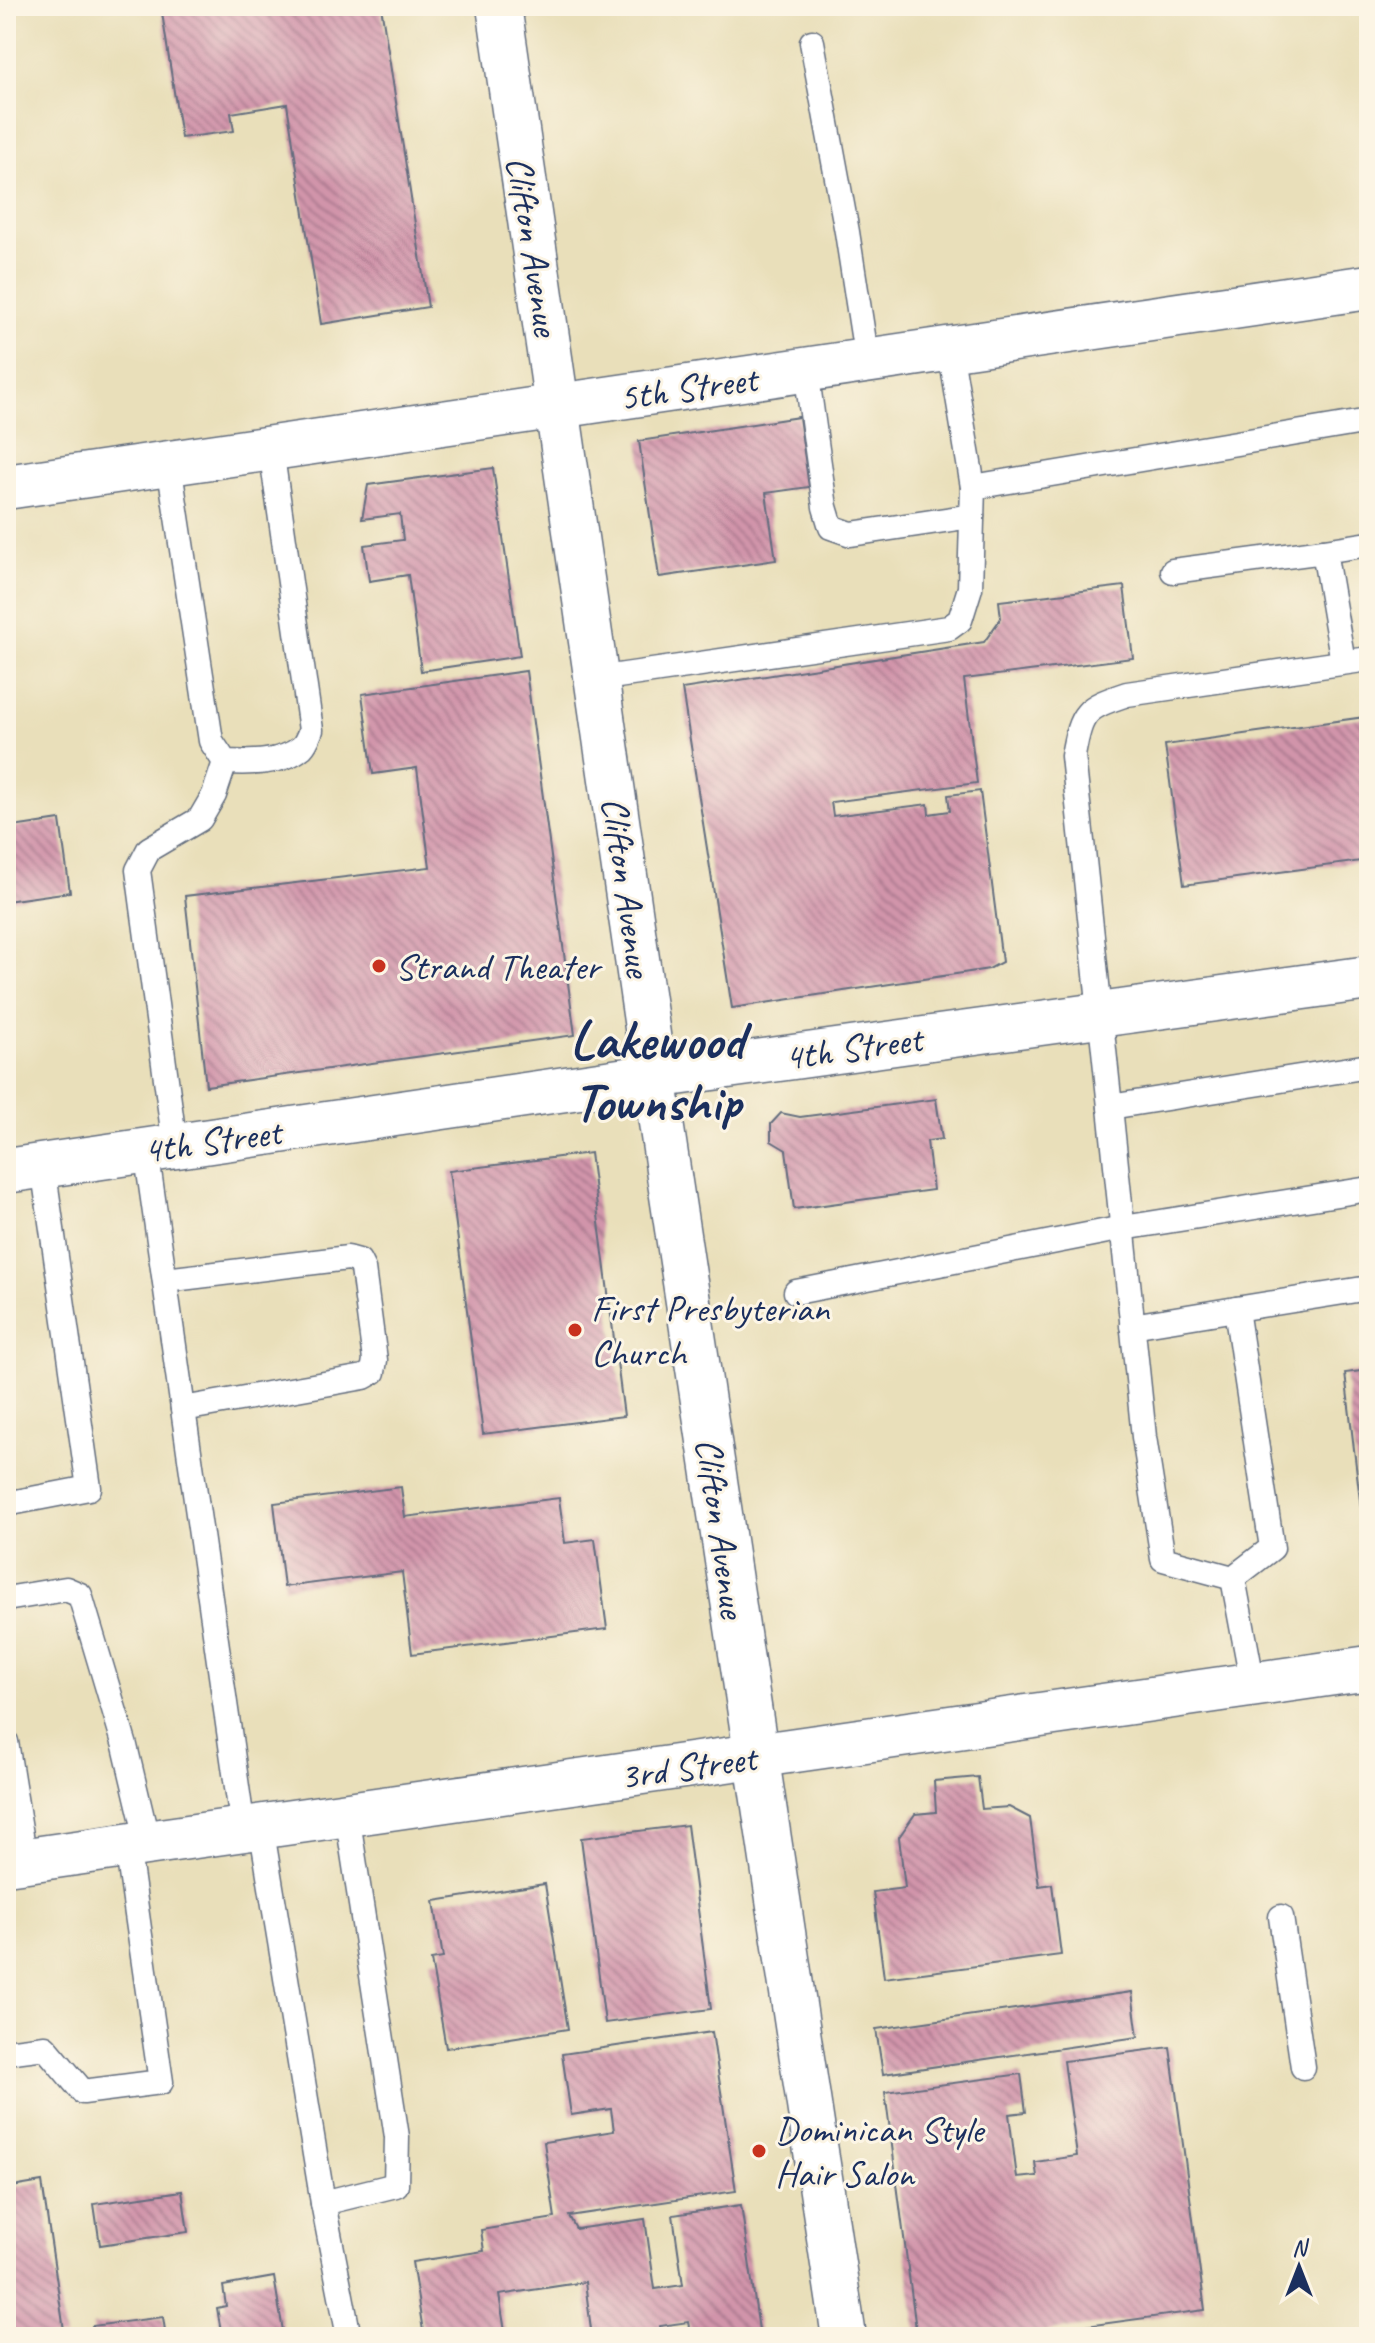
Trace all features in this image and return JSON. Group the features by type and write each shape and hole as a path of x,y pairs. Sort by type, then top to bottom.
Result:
{"street":[{"name":"Clifton Avenue","path":"499,6 654,1076 844,2337"},
{"name":"5th Street","path":"6,487 1369,287"},
{"name":"4th Street","path":"25,1168 654,1076 1369,978"},
{"name":"3rd Street","path":"15,1861 1369,1668"}],"lane":[{"path":"812,42 867,361"},
{"path":"597,679 949,628 960,620 970,588 973,487 950,349"},
{"path":"806,370 825,507 831,527 851,534 972,516"},
{"path":"973,487 1369,421"},
{"path":"225,762 252,763 284,756 303,746 311,730 271,449"},
{"path":"169,464 211,741 225,762"},
{"path":"1173,571 1369,544"},
{"path":"1324,551 1343,662"},
{"path":"1233,1578 1163,1559 1144,1437 1073,756 1078,727 1092,706 1127,694 1369,659"},
{"path":"225,762 214,795 200,819 149,849 138,870 161,1148 165,1280 183,1409 252,1827 349,2337"},
{"path":"1110,1107 1369,1066"},
{"path":"6,1504 89,1488 25,1168"},
{"path":"796,1292 1123,1228 1369,1189"},
{"path":"165,1280 348,1258 359,1261 363,1269 375,1360 373,1372 364,1377 183,1409"},
{"path":"1132,1326 1369,1288"},
{"path":"1233,1578 1272,1548 1236,1309"},
{"path":"1233,1578 1253,1685"},
{"path":"6,1599 66,1589 80,1595 125,1746 161,2082 83,2092 45,2047 6,2052"},
{"path":"6,1742 15,1861"},
{"path":"323,2203 396,2185 397,2137 347,1814"},
{"path":"1281,1917 1303,2067"}],"building":[{"path":"161,6 381,6 428,307 321,324 287,104 231,113 234,131 181,138"},
{"path":"799,417 809,487 766,493 776,560 659,577 639,441"},
{"path":"493,468 520,656 421,671 408,575 369,581 364,545 403,540 400,514 362,519 368,485"},
{"path":"1124,586 1133,658 964,679 977,783 831,802 833,816 928,804 929,814 950,811 948,795 980,791 1002,962 989,969 732,1008 682,689 984,642 1001,618 999,601"},
{"name":"Strand Theater","path":"526,671 575,1035 206,1086 185,896 430,867 417,768 373,774 362,694"},
{"path":"1365,717 1369,742 1369,860 1184,885 1165,745"},
{"path":"60,820 70,892 6,901 6,828"},
{"path":"936,1099 942,1139 927,1141 933,1190 794,1209 786,1150 771,1141 771,1124 781,1113 800,1117"},
{"path":"590,1153 624,1416 483,1434 449,1171"},
{"path":"1369,1370 1369,1559 1367,1559 1345,1373"},
{"path":"401,1487 405,1517 559,1498 565,1543 595,1539 607,1629 412,1654 402,1572 284,1587 274,1503"},
{"path":"978,1777 982,1809 1009,1807 1030,1818 1039,1886 1052,1884 1061,1955 884,1978 873,1892 905,1888 899,1837 915,1814 936,1812 934,1781"},
{"path":"687,1825 711,2009 605,2023 581,1838"},
{"path":"545,1884 568,2029 446,2048 431,1960 443,1958 434,1901"},
{"path":"1132,1992 1138,2037 883,2074 876,2029"},
{"path":"712,2032 736,2191 569,2216 576,2229 645,2219 655,2289 683,2285 673,2215 741,2205 760,2337 691,2337 688,2322 660,2326 662,2337 592,2337 585,2282 499,2295 506,2337 424,2337 412,2262 484,2251 481,2230 555,2218 544,2142 614,2131 611,2109 571,2115 562,2054"},
{"path":"1170,2047 1205,2310 1006,2337 917,2337 885,2092 1021,2074 1026,2112 1009,2114 1017,2178 1037,2176 1035,2162 1077,2156 1064,2061"},
{"path":"42,2182 65,2337 6,2337 6,2188"},
{"path":"182,2191 188,2232 100,2245 94,2204"},
{"path":"274,2277 284,2337 222,2337 217,2308 226,2306 223,2286"},
{"path":"163,2317 166,2337 93,2337 92,2326"}],"place":[{"name":"Strand Theater","path":"379,966"},
{"name":"First Presbyterian Church","path":"575,1330"},
{"name":"Dominican Style Hair Salon","path":"759,2151"}],"district":[{"name":"Lakewood Township","path":"657,1071"}]}
